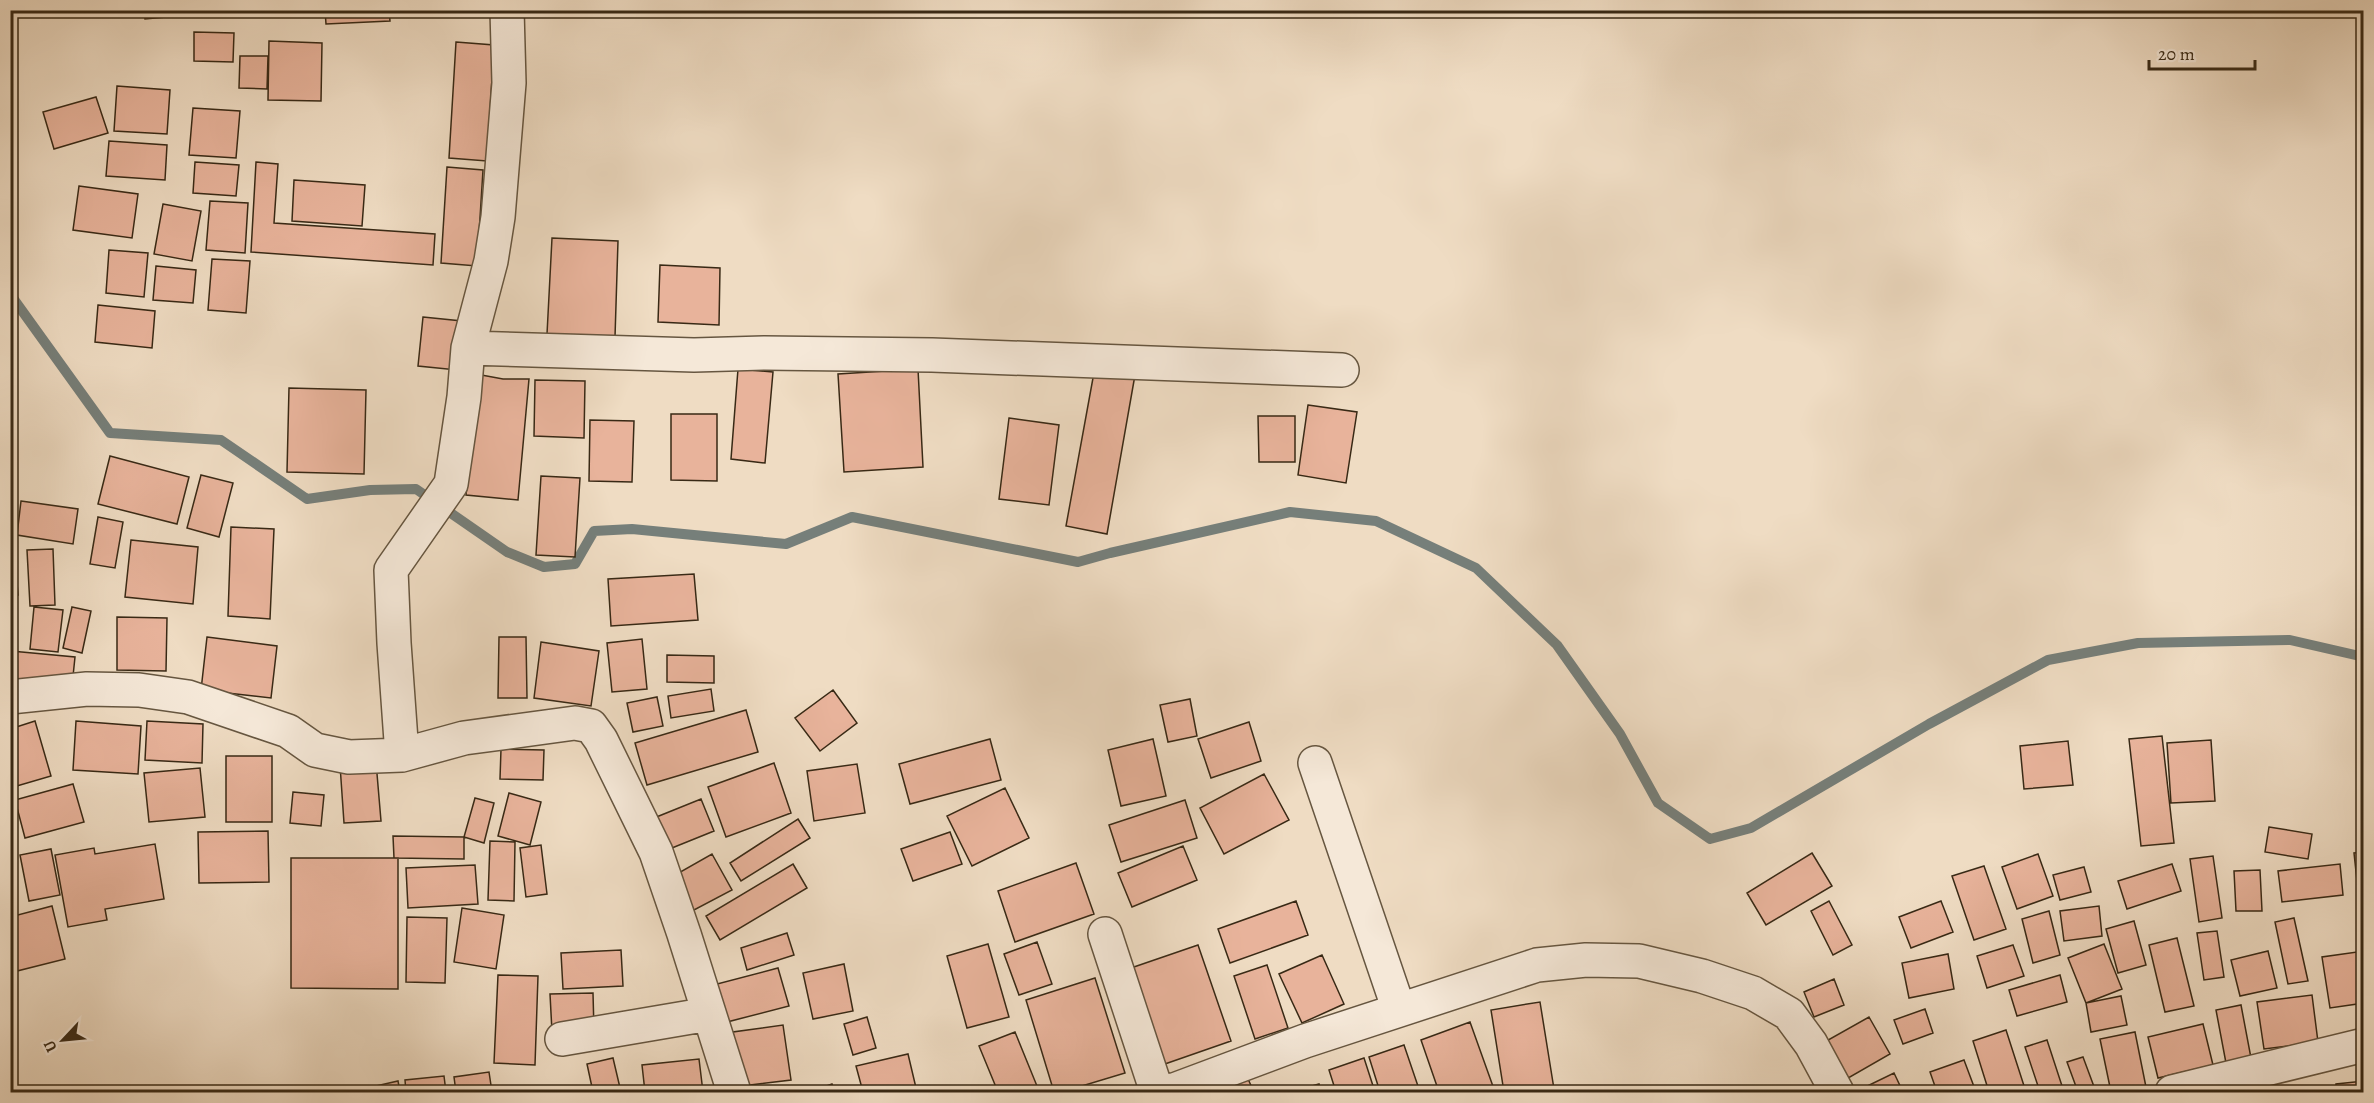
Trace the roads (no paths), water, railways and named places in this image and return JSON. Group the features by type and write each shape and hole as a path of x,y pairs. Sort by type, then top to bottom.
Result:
{"street":[{"path":"402,754 391,570 451,484 464,397 468,348 491,261 498,217 509,83 507,10"},
{"path":"468,348 694,355 764,352 932,355 1342,370"},
{"path":"10,697 87,689 139,690 188,697 288,732 315,750 349,757 402,754 464,738 575,723 591,726 601,740 656,852 734,1092"},
{"path":"1315,763 1399,1011"},
{"path":"1105,934 1166,1092 1305,1041 1537,964 1586,960 1639,961 1702,976 1753,993 1789,1014 1811,1044 1837,1092"},
{"path":"562,1039 709,1014"},
{"path":"2172,1092 2364,1045"}],"waterway":[{"path":"10,294 110,433 221,440 307,499 370,490 416,489 507,552 544,567 575,564 594,531 632,529 786,544 852,517 1078,562 1290,512 1376,521 1476,568 1557,645 1620,734 1658,803 1710,839 1751,828 1929,724 2048,660 2138,643 2290,640 2364,657"}]}
